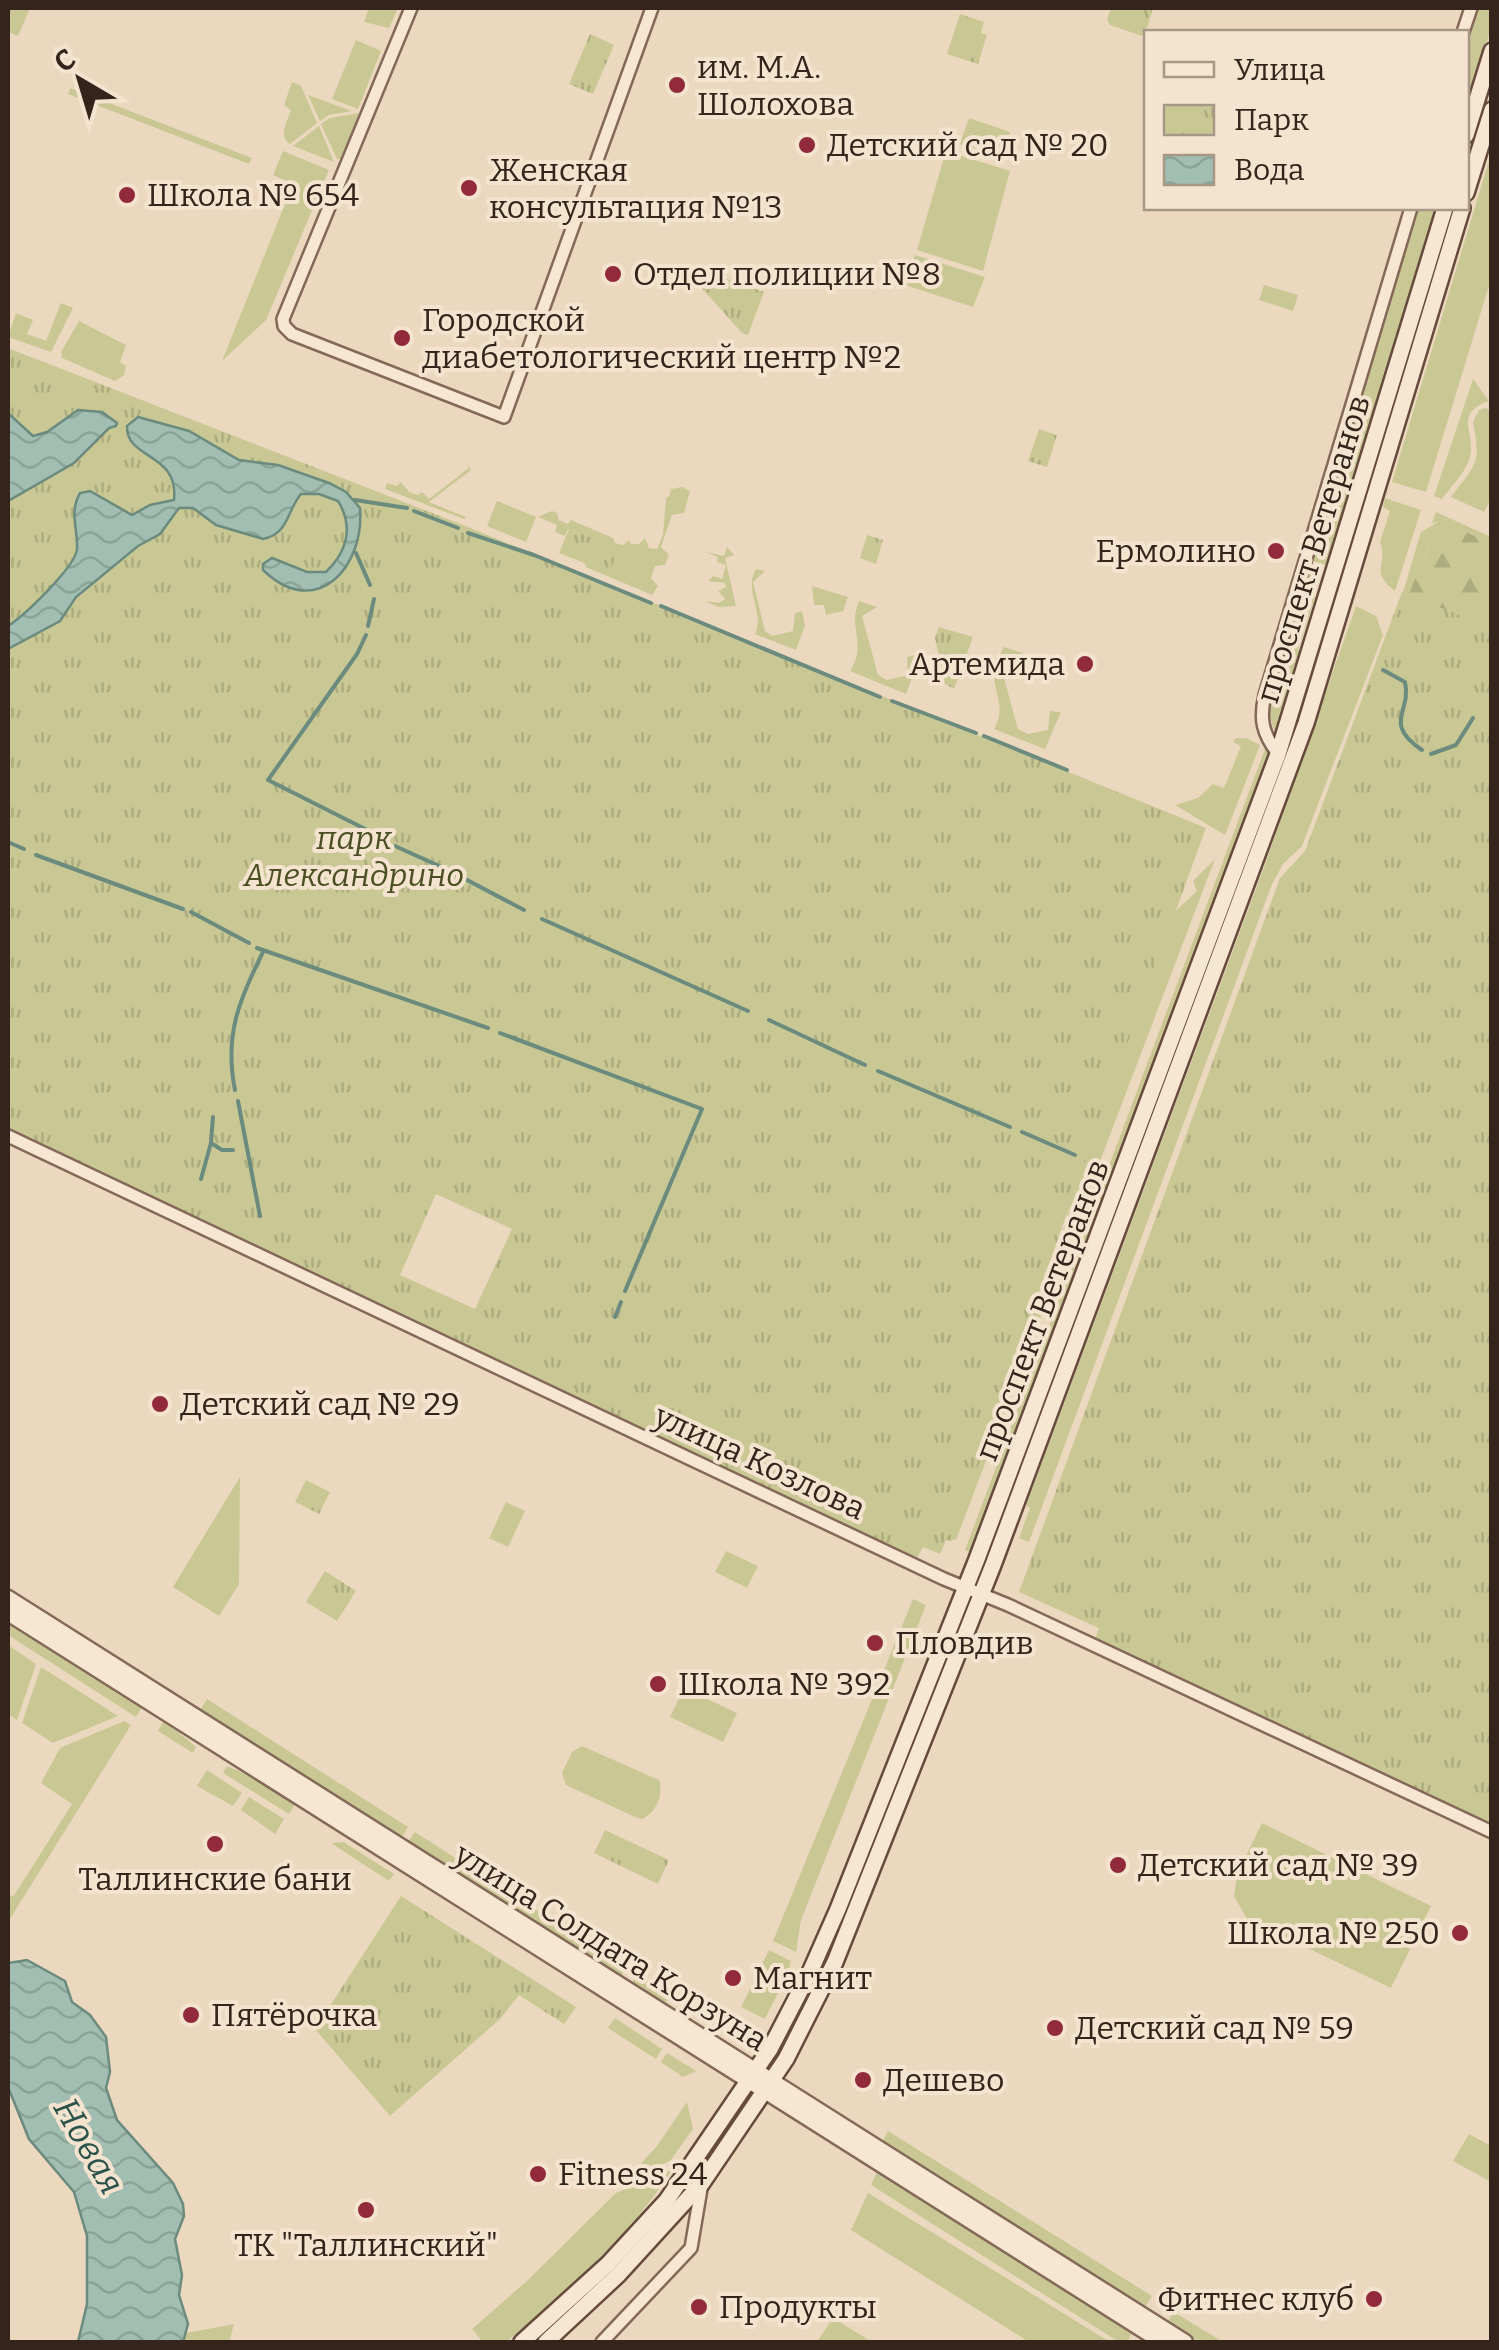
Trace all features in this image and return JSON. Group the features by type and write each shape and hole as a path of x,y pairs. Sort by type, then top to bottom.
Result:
{"main road":[{"path":"1469,125 1492,51"},
{"path":"1469,183 1492,110"},
{"name":"проспект Ветеранов","path":"546,2342 618,2275 702,2183 769,2086 836,1962 1278,754 1444,210"},
{"name":"проспект Ветеранов","path":"522,2342 608,2264 667,2200 752,2076 811,1970 838,1909 973,1591 1306,723 1461,210"}],"street":[{"path":"410,8 290,301 284,326 292,334 504,416 652,8"},
{"path":"1278,754 1266,738 1261,712 1410,210"},
{"name":"улица Козлова","path":"8,1136 1492,1832"},
{"name":"улица Солдата Корзуна","path":"8,1598 752,2076"},
{"name":"улица Солдата Корзуна","path":"8,1613 1185,2342"},
{"name":"улица Солдата Корзуна","path":"769,2086 1162,2342"},
{"path":"602,2342 691,2248 702,2183"}],"green space":[{"path":"8,8 30,8 18,36 8,32"},
{"path":"369,8 398,8 389,28 364,22"},
{"path":"1111,8 1153,8 1142,36 1110,25 1107,20"},
{"path":"1479,8 1491,8 1491,28 1469,105 1469,38"},
{"path":"960,14 984,22 981,33 987,35 978,64 947,54"},
{"path":"590,34 614,45 593,94 569,84"},
{"path":"356,40 381,51 358,109 332,99"},
{"path":"292,82 301,86 317,123 290,144 284,133 291,110 284,105"},
{"path":"70,88 252,158 249,164 68,94"},
{"path":"308,95 352,111 329,115 320,121"},
{"path":"359,113 342,159 337,159 321,124 330,118"},
{"path":"969,118 1010,132 1003,157 960,144"},
{"path":"319,126 334,162 293,146"},
{"path":"283,151 329,170 266,320 222,361 293,184 273,175"},
{"path":"946,151 1010,171 983,271 917,250"},
{"path":"1491,154 1491,279 1426,492 1392,482"},
{"path":"1416,210 1437,210 1331,566 1312,561"},
{"path":"915,255 985,277 973,307 905,285"},
{"path":"694,267 764,292 748,335 690,275"},
{"path":"1264,285 1298,295 1293,311 1259,300"},
{"path":"61,303 73,308 51,352 8,337 16,313 33,320 27,334 46,341"},
{"path":"79,321 126,345 120,362 126,366 124,375 115,381 62,358 61,352"},
{"name":"парк Александрино","path":"8,348 458,523 1206,828 952,1541 946,1540 940,1554 923,1547 917,1558 8,1129","holes":["436,1194 512,1229 475,1309 400,1275"]},
{"path":"1473,379 1489,401 1471,412 1470,457 1442,499 1434,496"},
{"path":"1479,410 1491,411 1491,498 1484,512 1451,497 1475,462 1473,422"},
{"path":"1039,429 1057,435 1047,467 1028,461"},
{"path":"465,459 471,470 429,502 464,519 385,489 387,483 396,486 401,482 409,492 422,492 429,499 469,468"},
{"path":"682,487 690,491 684,513 672,515 661,547 669,555 665,565 655,566 651,578 658,586 652,595 586,567 585,563 609,572 618,548 568,529 565,536 555,532 557,525 538,517 552,511 559,520 568,524 571,520 613,538 615,543 623,545 629,540 639,544 645,538 649,548 657,549 663,535 666,498 671,489"},
{"path":"1385,498 1421,510 1395,591 1381,573 1380,542 1390,511 1383,507"},
{"path":"497,501 536,517 526,542 487,526"},
{"path":"1436,512 1491,537 1491,544 1441,521 1432,523"},
{"path":"1441,520 1491,544 1491,699 1407,598 1429,546 1421,532"},
{"path":"569,529 619,548 609,573 559,553"},
{"path":"1421,532 1429,545 1395,619"},
{"path":"867,535 883,540 876,564 860,558"},
{"path":"727,547 734,555 725,558 736,606 719,607 704,601 719,603 725,599 718,591 726,587 725,583 708,581 713,576 722,579 726,565 705,552 724,556"},
{"path":"1310,567 1322,570 1311,595 1315,597 1298,650 1304,653 1276,735 1269,704"},
{"path":"756,569 765,571 753,582 765,631 772,636 793,631 795,613 802,611 805,626 796,650 755,634 758,618 752,585"},
{"path":"812,586 848,597 843,611 826,615 824,605 814,605"},
{"path":"1402,592 1491,628 1491,1825 1095,1639 1099,1628 1019,1592 1280,878 1305,851"},
{"path":"859,601 877,607 862,616 878,675 887,680 908,675 907,657 916,655 918,662 906,694 850,671 857,652 855,619"},
{"path":"1356,606 1376,616 1383,635 1302,846 1283,864 1272,884 1029,1542 1019,1538 1030,1508 1026,1505 1263,870"},
{"path":"939,627 973,637 954,689 945,684 935,638"},
{"path":"1004,647 1023,653 1017,663 1002,671 1018,729 1028,734 1048,730 1050,711 1061,712 1045,749 994,729 999,707 994,671"},
{"path":"1236,738 1260,745 1225,835 1175,805 1198,798 1213,784 1224,788 1241,746 1233,742"},
{"path":"1265,749 1270,759 973,1553 965,1550"},
{"path":"1215,859 956,1540 946,1537 1060,1242 1083,1154 1172,914 1197,891 1193,881"},
{"path":"240,1477 239,1584 219,1616 173,1587"},
{"path":"306,1480 330,1492 319,1514 295,1502"},
{"path":"506,1502 525,1511 508,1547 489,1538"},
{"path":"726,1551 758,1566 747,1588 715,1572"},
{"path":"325,1571 356,1591 337,1621 306,1602"},
{"path":"913,1599 926,1605 801,1920 796,1952 773,1941"},
{"path":"8,1621 142,1707 136,1717 8,1635"},
{"path":"8,1645 36,1664 17,1720 8,1714"},
{"path":"41,1667 118,1716 53,1743 22,1723"},
{"path":"684,1688 737,1713 723,1742 670,1717"},
{"path":"207,1699 408,1827 401,1838 200,1710"},
{"path":"164,1720 196,1747 193,1753 158,1731"},
{"path":"124,1721 131,1725 8,1922 8,1894 13,1897 72,1804 41,1783 60,1748"},
{"path":"582,1746 659,1780 660,1797 655,1808 642,1819 566,1785 562,1773 572,1752"},
{"path":"227,1766 258,1779 296,1803 289,1814 223,1773"},
{"path":"207,1770 242,1793 233,1806 197,1786"},
{"path":"249,1797 284,1819 275,1834 241,1810"},
{"path":"1262,1823 1431,1906 1391,1988 1247,1919 1234,1896 1237,1874"},
{"path":"605,1830 669,1860 658,1884 594,1853"},
{"path":"415,1832 627,1968 621,1976 408,1842"},
{"path":"345,1842 394,1874 389,1881 331,1843"},
{"path":"401,1896 576,2007 564,2024 519,1995 501,2018 390,2116 315,2029"},
{"path":"769,1950 791,1961 765,2019 741,2007"},
{"path":"638,1974 671,1995 665,2004 632,1983"},
{"path":"615,2018 662,2049 656,2059 608,2028"},
{"path":"667,2053 696,2071 683,2077 661,2062"},
{"path":"687,2102 693,2129 670,2161 624,2182 657,2146"},
{"path":"888,2131 1152,2296 1145,2307 882,2142"},
{"path":"1469,2134 1491,2146 1491,2182 1453,2161"},
{"path":"672,2170 637,2218 574,2283 506,2342 483,2342 472,2329 616,2193"},
{"path":"877,2172 1132,2333 1127,2342 1119,2342 871,2185"},
{"path":"868,2193 1110,2342 1029,2342 851,2230"},
{"path":"1174,2312 1223,2342 1200,2342 1167,2322"},
{"path":"833,2318 872,2342 817,2342"},
{"path":"234,2324 229,2342 183,2342 186,2333"}],"water":[{"path":"78,410 102,412 116,426 109,428 74,463 8,501 8,413 33,436 47,432"},
{"path":"138,417 189,431 239,460 278,465 346,492 360,508 355,549 346,567 319,589 302,590 283,585 263,570 263,564 272,558 307,572 326,572 333,564 346,539 346,520 338,501 319,494 301,494 283,527 263,539 216,525 193,508 179,508 160,534 138,546 76,597 60,621 8,649 8,626 48,590 74,557 75,507 80,493 90,491 132,515 150,505 174,500 169,473 129,437 127,426"},
{"name":"Новая","path":"27,1960 65,1981 72,2002 90,2015 106,2037 110,2072 106,2088 117,2120 173,2183 183,2204 184,2216 175,2239 182,2275 179,2295 188,2324 183,2342 78,2342 87,2304 87,2236 74,2192 29,2139 8,2087 8,1963"}],"waterway":[{"path":"355,500 407,508"},
{"path":"414,511 458,528"},
{"path":"468,533 534,555 651,603"},
{"path":"356,553 370,585"},
{"path":"368,626 374,599"},
{"path":"661,606 880,697"},
{"path":"366,635 357,654 268,780 385,839"},
{"path":"1383,670 1405,682 1401,725 1410,741 1422,750"},
{"path":"892,701 976,733"},
{"path":"1431,754 1456,745 1473,718"},
{"path":"984,736 1067,770"},
{"path":"8,842 24,849"},
{"path":"395,846 524,910"},
{"path":"36,855 183,909"},
{"path":"191,912 249,943"},
{"path":"542,919 748,1011"},
{"path":"257,948 488,1028"},
{"path":"235,1090 231,1052 236,1019 263,952"},
{"path":"769,1020 865,1065"},
{"path":"500,1033 702,1109 625,1291"},
{"path":"878,1071 1010,1127"},
{"path":"238,1101 260,1216"},
{"path":"211,1142 213,1117"},
{"path":"1022,1132 1075,1155"},
{"path":"201,1179 211,1143 222,1150 233,1150"},
{"path":"615,1317 621,1302"}],"place":[{"name":"им. М.А. Шолохова","path":"677,85"},
{"name":"Детский сад № 20","path":"807,145"},
{"name":"Женская консультация №13","path":"469,188"},
{"name":"Школа № 654","path":"127,195"},
{"name":"Отдел полиции №8","path":"613,274"},
{"name":"Городской диабетологический центр №2","path":"402,338"},
{"name":"Ермолино","path":"1276,551"},
{"name":"Артемида","path":"1085,664"},
{"name":"Детский сад № 29","path":"160,1404"},
{"name":"Пловдив","path":"875,1643"},
{"name":"Школа № 392","path":"658,1684"},
{"name":"Таллинские бани","path":"215,1844"},
{"name":"Детский сад № 39","path":"1118,1865"},
{"name":"Школа № 250","path":"1460,1933"},
{"name":"Магнит","path":"733,1978"},
{"name":"Пятёрочка","path":"191,2015"},
{"name":"Детский сад № 59","path":"1055,2028"},
{"name":"Дешево","path":"863,2080"},
{"name":"Fitness 24","path":"538,2174"},
{"name":"ТК \"Таллинский\"","path":"366,2210"},
{"name":"Фитнес клуб","path":"1374,2299"},
{"name":"Продукты","path":"699,2307"}]}
